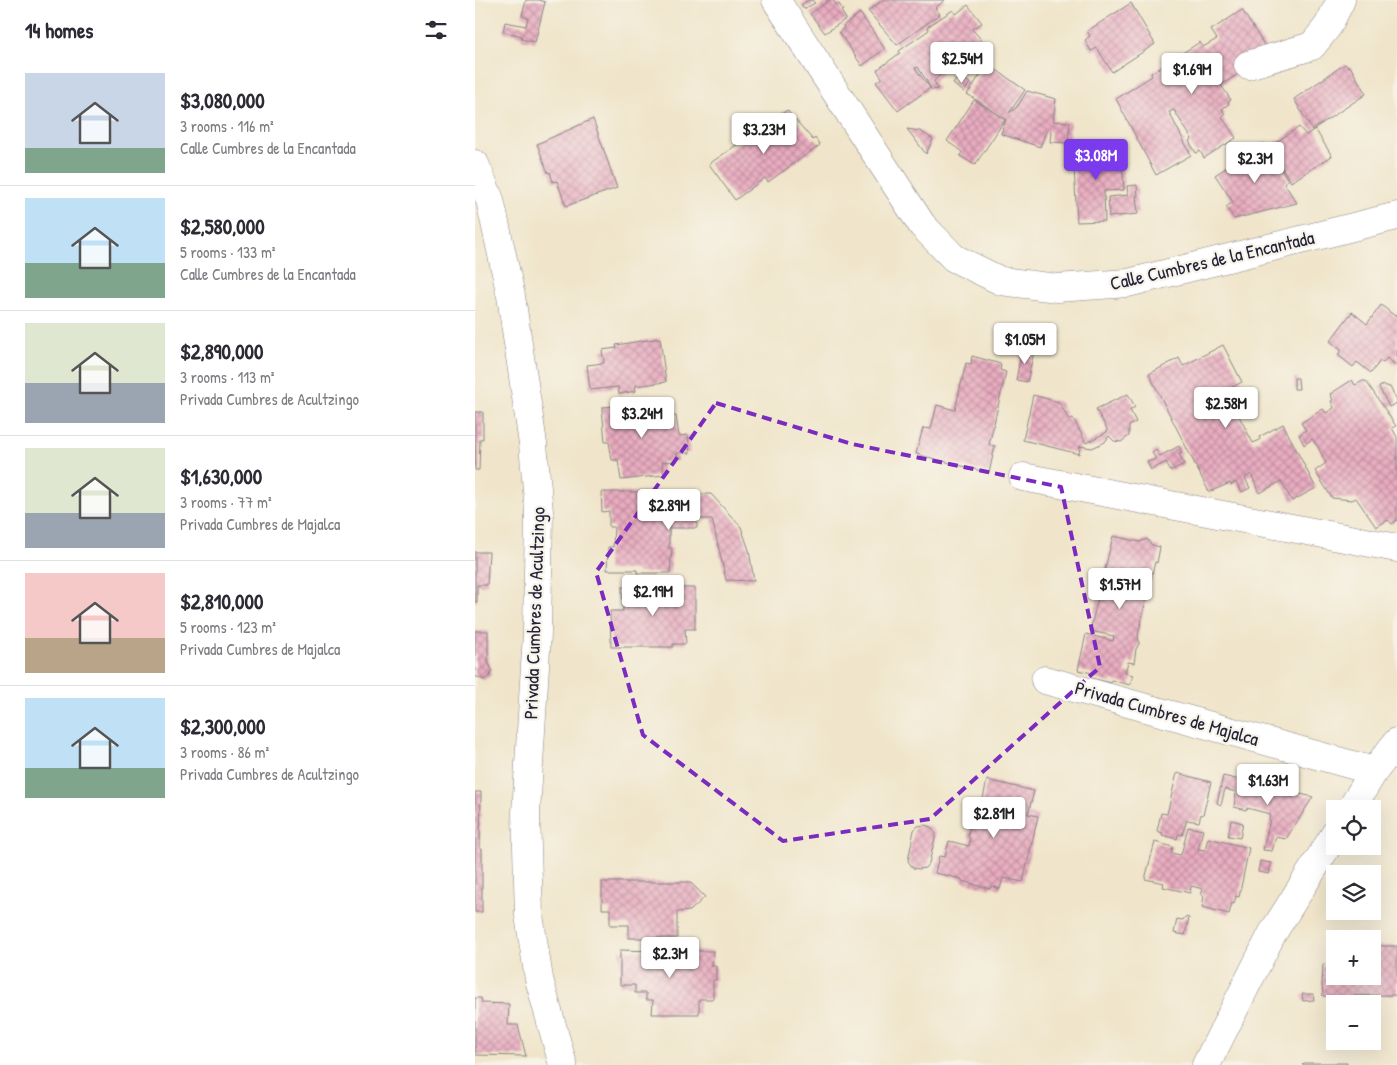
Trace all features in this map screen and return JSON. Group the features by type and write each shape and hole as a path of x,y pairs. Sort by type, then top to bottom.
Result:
{"street":[{"name":"Calle Cumbres de la Encantada","path":"776,0 922,225 954,258 1001,281 1057,288 1128,283 1397,216"},
{"path":"1248,65 1312,46 1328,26 1341,0"},
{"name":"Privada Cumbres de Acultzingo","path":"475,164 490,200 511,296 533,444 539,512 537,633 526,813 529,915 539,979 563,1065"},
{"path":"1023,477 1397,548"},
{"name":"Privada Cumbres de Majalca","path":"1045,680 1374,771"},
{"path":"1356,800 1374,771 1397,742"},
{"path":"1205,1065 1272,934 1326,848"}],"highlighted area":[{"path":"716,403 852,444 1061,487 1100,667 930,819 783,841 643,735 596,572"}],"building":[{"path":"526,0 545,2 535,42 521,39 522,37 519,35 503,32 505,22 526,26 528,18 522,16"},
{"path":"808,0 812,0 815,3 804,9 801,5"},
{"path":"829,0 833,0 837,6 839,4 846,19 825,33 810,14"},
{"path":"883,0 945,0 935,8 940,14 897,45 868,11"},
{"path":"1131,3 1155,44 1112,72 1097,48 1091,51 1085,40 1090,36 1087,31"},
{"path":"968,5 982,23 972,29 992,52 963,71 956,63 934,81 938,89 932,90 918,67 915,68 930,88 898,111 876,82 882,78 877,70 900,53 899,51 929,30 927,27 953,10 956,14"},
{"path":"1242,10 1270,54 1221,85 1231,100 1222,109 1225,114 1222,117 1236,138 1204,158 1200,151 1196,153 1189,141 1192,139 1174,110 1169,112 1191,155 1156,175 1116,99 1152,76 1151,73 1200,42 1203,47 1217,39 1211,30"},
{"path":"860,13 885,49 862,66 839,32 844,28 843,26"},
{"path":"988,64 1025,90 1009,113 1017,107 1027,91 1056,99 1053,121 1070,122 1068,143 1050,142 1051,131 1046,132 1040,147 1001,134 1006,119 967,94"},
{"path":"1345,64 1348,67 1350,66 1366,94 1312,130 1294,99"},
{"path":"959,76 970,83 964,92 953,84"},
{"path":"974,100 1005,120 975,165 960,156 962,152 947,141"},
{"path":"787,110 813,140 815,138 820,145 768,182 765,178 735,200 709,164"},
{"path":"593,119 617,188 566,206 557,181 553,182 550,172 548,173 537,144"},
{"path":"1299,127 1306,135 1315,129 1332,156 1291,182 1269,147"},
{"path":"907,129 920,131 933,139 926,154"},
{"path":"1264,143 1288,180 1284,183 1297,203 1234,219 1226,207 1233,202 1215,175"},
{"path":"1073,148 1118,149 1119,158 1122,158 1124,190 1104,191 1105,221 1077,222"},
{"path":"1137,185 1138,214 1109,217 1108,197 1128,195 1127,186"},
{"path":"1381,305 1395,316 1397,313 1397,366 1387,358 1383,363 1380,361 1371,373 1357,362 1353,367 1338,355 1341,350 1330,341 1352,312 1367,324"},
{"path":"660,338 666,382 635,386 636,391 619,394 618,387 590,390 587,365 604,363 602,350 617,348 616,345"},
{"path":"1223,345 1242,382 1211,398 1215,403 1228,395 1253,443 1260,440 1259,437 1283,424 1316,488 1292,501 1281,481 1260,493 1251,474 1245,478 1250,488 1242,492 1236,482 1209,492 1149,374 1179,358 1183,366"},
{"path":"1022,349 1034,352 1027,382 1016,380"},
{"path":"972,356 1001,364 1000,370 1006,372 989,445 995,446 989,473 916,454 923,428 931,429 937,405 955,410 966,363 971,364"},
{"path":"1294,378 1298,378 1299,389 1294,389"},
{"path":"1352,380 1355,385 1366,381 1396,426 1392,428 1397,437 1397,520 1392,524 1388,520 1376,527 1356,498 1352,500 1332,498 1315,471 1326,463 1318,447 1312,439 1304,445 1299,435 1306,430 1301,423 1323,409 1326,413 1334,408 1330,394"},
{"path":"1383,385 1390,387 1397,401 1397,403 1389,407 1379,387"},
{"path":"1128,394 1135,407 1130,410 1136,422 1129,426 1129,436 1121,442 1114,441 1109,436 1105,442 1092,448 1080,446 1079,454 1023,440 1033,395 1059,402 1069,420 1073,418 1086,443 1107,432 1096,409"},
{"path":"656,401 658,417 676,416 679,436 688,435 690,453 677,453 677,461 662,462 664,475 621,480 618,460 612,460 609,442 605,442 602,407 617,406 617,403"},
{"path":"475,412 483,412 483,439 480,439 479,470 475,470"},
{"path":"1179,446 1182,453 1179,454 1184,464 1170,471 1166,462 1151,470 1147,462 1156,459 1152,453 1156,450 1160,456"},
{"path":"601,492 711,494 741,527 749,550 754,581 726,580 712,519 697,519 697,528 669,528 669,548 672,548 670,573 637,573 637,570 607,570 608,547 613,547 614,527 609,527 609,511 602,512"},
{"path":"1113,536 1140,542 1147,539 1152,545 1160,547 1138,635 1139,644 1136,649 1134,663 1128,662 1125,673 1133,675 1130,685 1111,680 1111,683 1091,678 1092,673 1078,670 1086,634 1113,641 1114,636 1090,631"},
{"path":"475,552 489,552 487,585 477,585 477,602 475,602"},
{"path":"622,587 695,588 695,629 685,629 686,644 673,644 673,647 611,647 610,611 623,611"},
{"path":"475,631 488,631 488,662 492,670 490,676 484,680 475,676"},
{"path":"1177,773 1211,782 1203,815 1201,814 1199,822 1187,820 1182,835 1178,834 1177,839 1162,835 1163,833 1157,831 1161,813 1167,814"},
{"path":"1223,776 1313,797 1286,839 1276,837 1272,851 1263,850 1270,814 1234,807 1236,792 1225,789 1221,805 1217,803"},
{"path":"987,780 1034,791 1028,814 1038,816 1023,882 1003,878 1000,889 991,886 990,889 962,881 962,879 935,873 939,856 945,857 949,841 969,846 970,839 968,835 971,820 974,818 972,809 976,804 982,803"},
{"path":"475,792 481,792 482,912 475,912"},
{"path":"1231,820 1243,823 1240,838 1228,836"},
{"path":"925,825 931,827 936,834 929,863 925,868 913,868 908,861 914,830 918,826"},
{"path":"1188,827 1203,830 1198,849 1205,850 1208,838 1249,848 1239,897 1236,896 1229,914 1202,907 1204,896 1201,895 1203,889 1191,886 1190,893 1163,887 1164,883 1145,879 1155,842 1173,847 1171,853 1181,855"},
{"path":"1260,861 1271,863 1269,874 1258,872"},
{"path":"602,882 690,882 705,897 690,911 677,912 677,938 629,938 629,925 610,925 610,909 602,909"},
{"path":"1185,917 1189,918 1185,935 1174,933 1177,919 1183,920"},
{"path":"1381,946 1397,946 1397,995 1323,996 1323,964 1326,964 1326,985 1381,985"},
{"path":"620,950 655,951 655,953 668,953 668,957 685,956 685,951 713,951 712,966 716,966 716,980 713,980 713,999 699,999 699,1014 652,1014 653,1000 646,1000 646,993 635,993 635,985 620,985"},
{"path":"1302,994 1313,994 1314,1000 1303,1001"},
{"path":"475,998 481,998 482,1003 509,1004 508,1025 518,1025 526,1056 475,1055"},
{"path":"1304,1063 1347,1063 1347,1065 1302,1065"}]}
